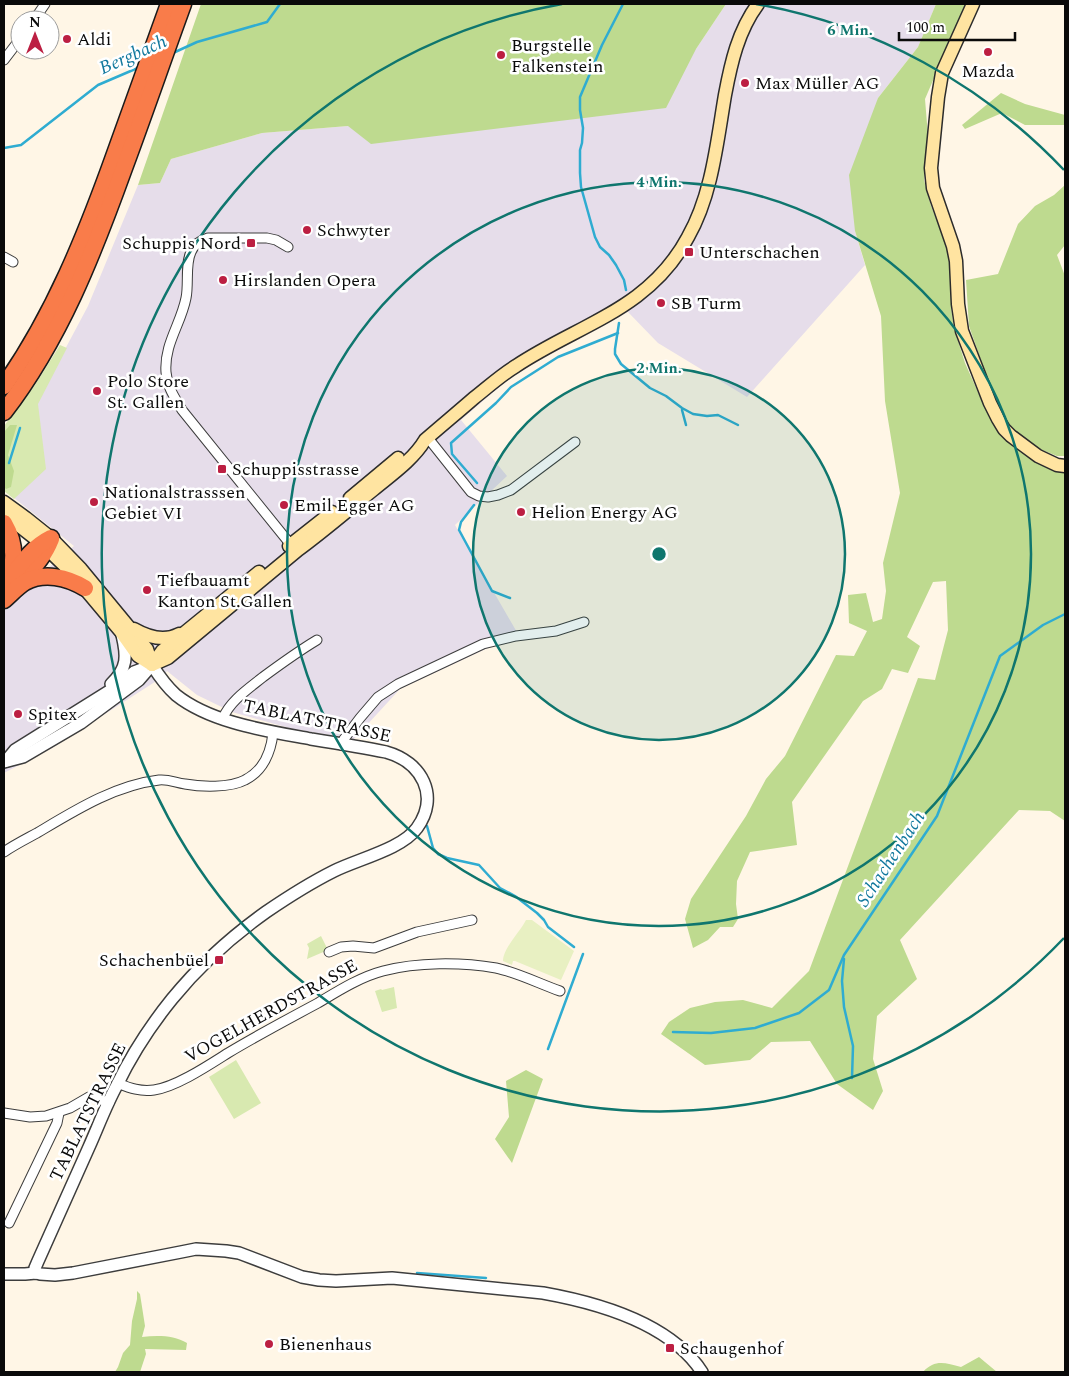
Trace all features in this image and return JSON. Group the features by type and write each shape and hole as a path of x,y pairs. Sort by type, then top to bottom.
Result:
{"highway":[{"path":"4,386 28,351 52,307 72,264 93,215 169,4"},
{"path":"4,412 26,382 66,311 124,171 183,4"},
{"path":"4,367 34,319 93,215"},
{"path":"4,522 11,539 13,553 7,589"},
{"path":"7,589 36,565 46,544"},
{"path":"7,589 30,580 48,576 65,579 85,588"}],"main road":[{"path":"152,666 162,651 194,625 295,548 315,538 389,477 419,450 426,439 498,378 546,348 604,318 628,303 648,289 672,263 689,237 703,202 732,64 742,32 758,4"},
{"path":"972,4 942,73 931,168 933,188 953,246 962,331 987,397 1004,429 1011,436 1038,456 1057,465 1065,466"},
{"path":"4,502 46,544 124,629 147,649 152,666"},
{"path":"4,514 81,569 124,629 147,636 164,638 174,636 194,625"},
{"path":"152,666 168,658 295,548"}],"street":[{"path":"288,248 276,240 267,238 208,238 200,241 189,255 185,303 171,340 166,364 169,388 182,410 295,548"},
{"path":"4,257 12,262"},
{"path":"426,439 471,492 479,496 488,497 511,490 574,442"},
{"path":"341,745 344,738 378,697 398,684 483,644 516,636 556,631 584,622"},
{"path":"88,705 119,676 125,656 124,629"},
{"path":"222,718 230,706 243,693 283,661 317,640"},
{"path":"5,761 15,750 111,690 134,672 152,666"},
{"path":"5,761 22,757 81,722 140,680 152,666"},
{"name":"TABLATSTRASSE","path":"36,1273 37,1263 118,1083 146,1035 172,999 224,945 266,912 335,870 392,847 405,839 423,819 427,800 426,787 421,774 412,764 404,759 393,754 260,730 202,711 169,688 152,666"},
{"path":"4,852 82,807 130,787 160,780 173,780 196,786 222,786 245,780 264,763 271,748 273,733"},
{"path":"329,952 341,947 374,948 417,932 472,920"},
{"name":"VOGELHERDSTRASSE","path":"118,1083 138,1091 165,1088 345,988 372,975 402,967 436,964 497,968 560,991"},
{"path":"4,1113 30,1117 46,1116 59,1113 94,1097 109,1103"},
{"path":"9,1223 58,1123 59,1113"},
{"path":"4,1274 36,1273 45,1275 74,1273 196,1249 211,1249 239,1254 302,1277 319,1280 392,1278 543,1293 564,1296 598,1306 642,1323 683,1350 702,1372"}],"shaded area":[{"path":"726,4 936,4 918,47 878,98 855,231 865,265 747,397 658,343 627,311 554,350 506,381 461,420 507,476 455,525 518,634 400,689 354,739 293,729 232,712 197,695 167,671 161,678 52,748 4,773 4,606 74,546 8,493 36,404 88,306 138,185 160,183 171,159 262,133 348,126 696,49"}],"green space":[{"path":"201,4 726,4 696,49 666,108 371,144 348,126 262,133 171,159 160,183 138,185"},
{"path":"936,4 966,4 925,99 928,136 924,180 951,264 951,308 954,328 965,363 989,417 1006,439 1065,469 1065,821 1050,811 1019,810 900,940 917,979 877,1016 873,1059 883,1091 873,1110 837,1084 810,1041 771,1042 750,1060 705,1065 661,1034 669,1022 690,1008 715,1002 743,1000 772,1008 809,971 918,678 935,680 948,630 946,581 933,582 907,637 920,646 908,673 892,669 882,689 863,701 792,802 797,845 750,852 737,881 736,904 738,919 733,927 720,927 708,940 693,948 685,919 691,899 746,816 766,779 785,756 836,655 854,656 867,631 849,623 848,595 866,593 873,622 882,619 886,591 883,563 900,493 885,401 881,316 855,231 849,175 878,98 918,47"},
{"path":"1001,93 1025,104 1065,115 1065,125 1025,125 1002,113 965,129 962,125"},
{"path":"1065,185 1065,245 1057,255 1065,276 1065,456 1057,456 1035,447 1016,433 998,409 969,326 966,280 998,274 1018,224 1035,206 1054,195"},
{"path":"60,345 67,348 38,404 46,469 14,499 4,491 4,426 35,385"},
{"path":"10,425 17,425 8,455 14,471 11,487 6,489 4,487 4,432"},
{"path":"526,920 532,920 574,951 561,980 515,961 513,961 512,965 503,961 509,945"},
{"path":"321,936 328,950 307,959 309,948 307,944"},
{"path":"394,987 397,1008 382,1012 375,991"},
{"path":"236,1060 261,1103 234,1119 209,1077"},
{"path":"526,1070 543,1079 512,1163 495,1139 509,1117 506,1081"},
{"path":"137,1291 140,1294 145,1326 142,1337 177,1338 187,1343 186,1350 145,1349 146,1354 140,1372 115,1372 123,1353 130,1345"},
{"path":"979,1357 997,1372 923,1372 932,1365 940,1363 961,1367"}],"waterway":[{"name":"Bergbach","path":"173,53 197,42 267,22 280,4"},
{"path":"623,4 602,45 580,97 583,128 580,150 580,173 581,187 595,237 600,247 616,265 624,280 626,290"},
{"name":"Bergbach","path":"4,148 21,145 98,85 140,67"},
{"path":"619,323 615,354 621,364 650,388 693,414 718,415 738,425"},
{"path":"477,483 452,454 451,443 511,387 558,357 618,333"},
{"path":"682,410 686,425"},
{"name":"Bergbach","path":"9,463 20,428"},
{"path":"474,505 461,522 459,530 492,591 510,598"},
{"name":"Schachenbach","path":"673,1032 711,1033 755,1028 799,1013 829,990 844,955 937,816 1000,656 1043,625 1065,614"},
{"path":"427,826 433,848 438,854 447,858 479,865 500,888 515,896 537,913 548,927 574,947"},
{"path":"548,1049 583,954"},
{"path":"844,959 842,981 844,1007 853,1046 852,1078"},
{"name":"Schachenbach","path":"417,1273 486,1278"}],"place":[{"name":"Aldi","path":"67,39"},
{"name":"Mazda","path":"988,52"},
{"name":"Burgstelle Falkenstein","path":"501,55"},
{"name":"Max Müller AG","path":"745,83"},
{"name":"Schwyter","path":"307,230"},
{"name":"Schuppis Nord","path":"251,243"},
{"name":"Unterschachen","path":"689,252"},
{"name":"Hirslanden Opera","path":"223,280"},
{"name":"SB Turm","path":"661,303"},
{"name":"Polo Store St. Gallen","path":"97,391"},
{"name":"Schuppisstrasse","path":"222,469"},
{"name":"Nationalstrasssen Gebiet VI","path":"94,502"},
{"name":"Emil Egger AG","path":"284,505"},
{"name":"Helion Energy AG","path":"521,512"},
{"name":"Tiefbauamt Kanton St.Gallen","path":"147,590"},
{"name":"Spitex","path":"18,714"},
{"name":"Schachenbüel","path":"219,960"},
{"name":"Bienenhaus","path":"269,1344"},
{"name":"Schaugenhof","path":"670,1348"}]}
